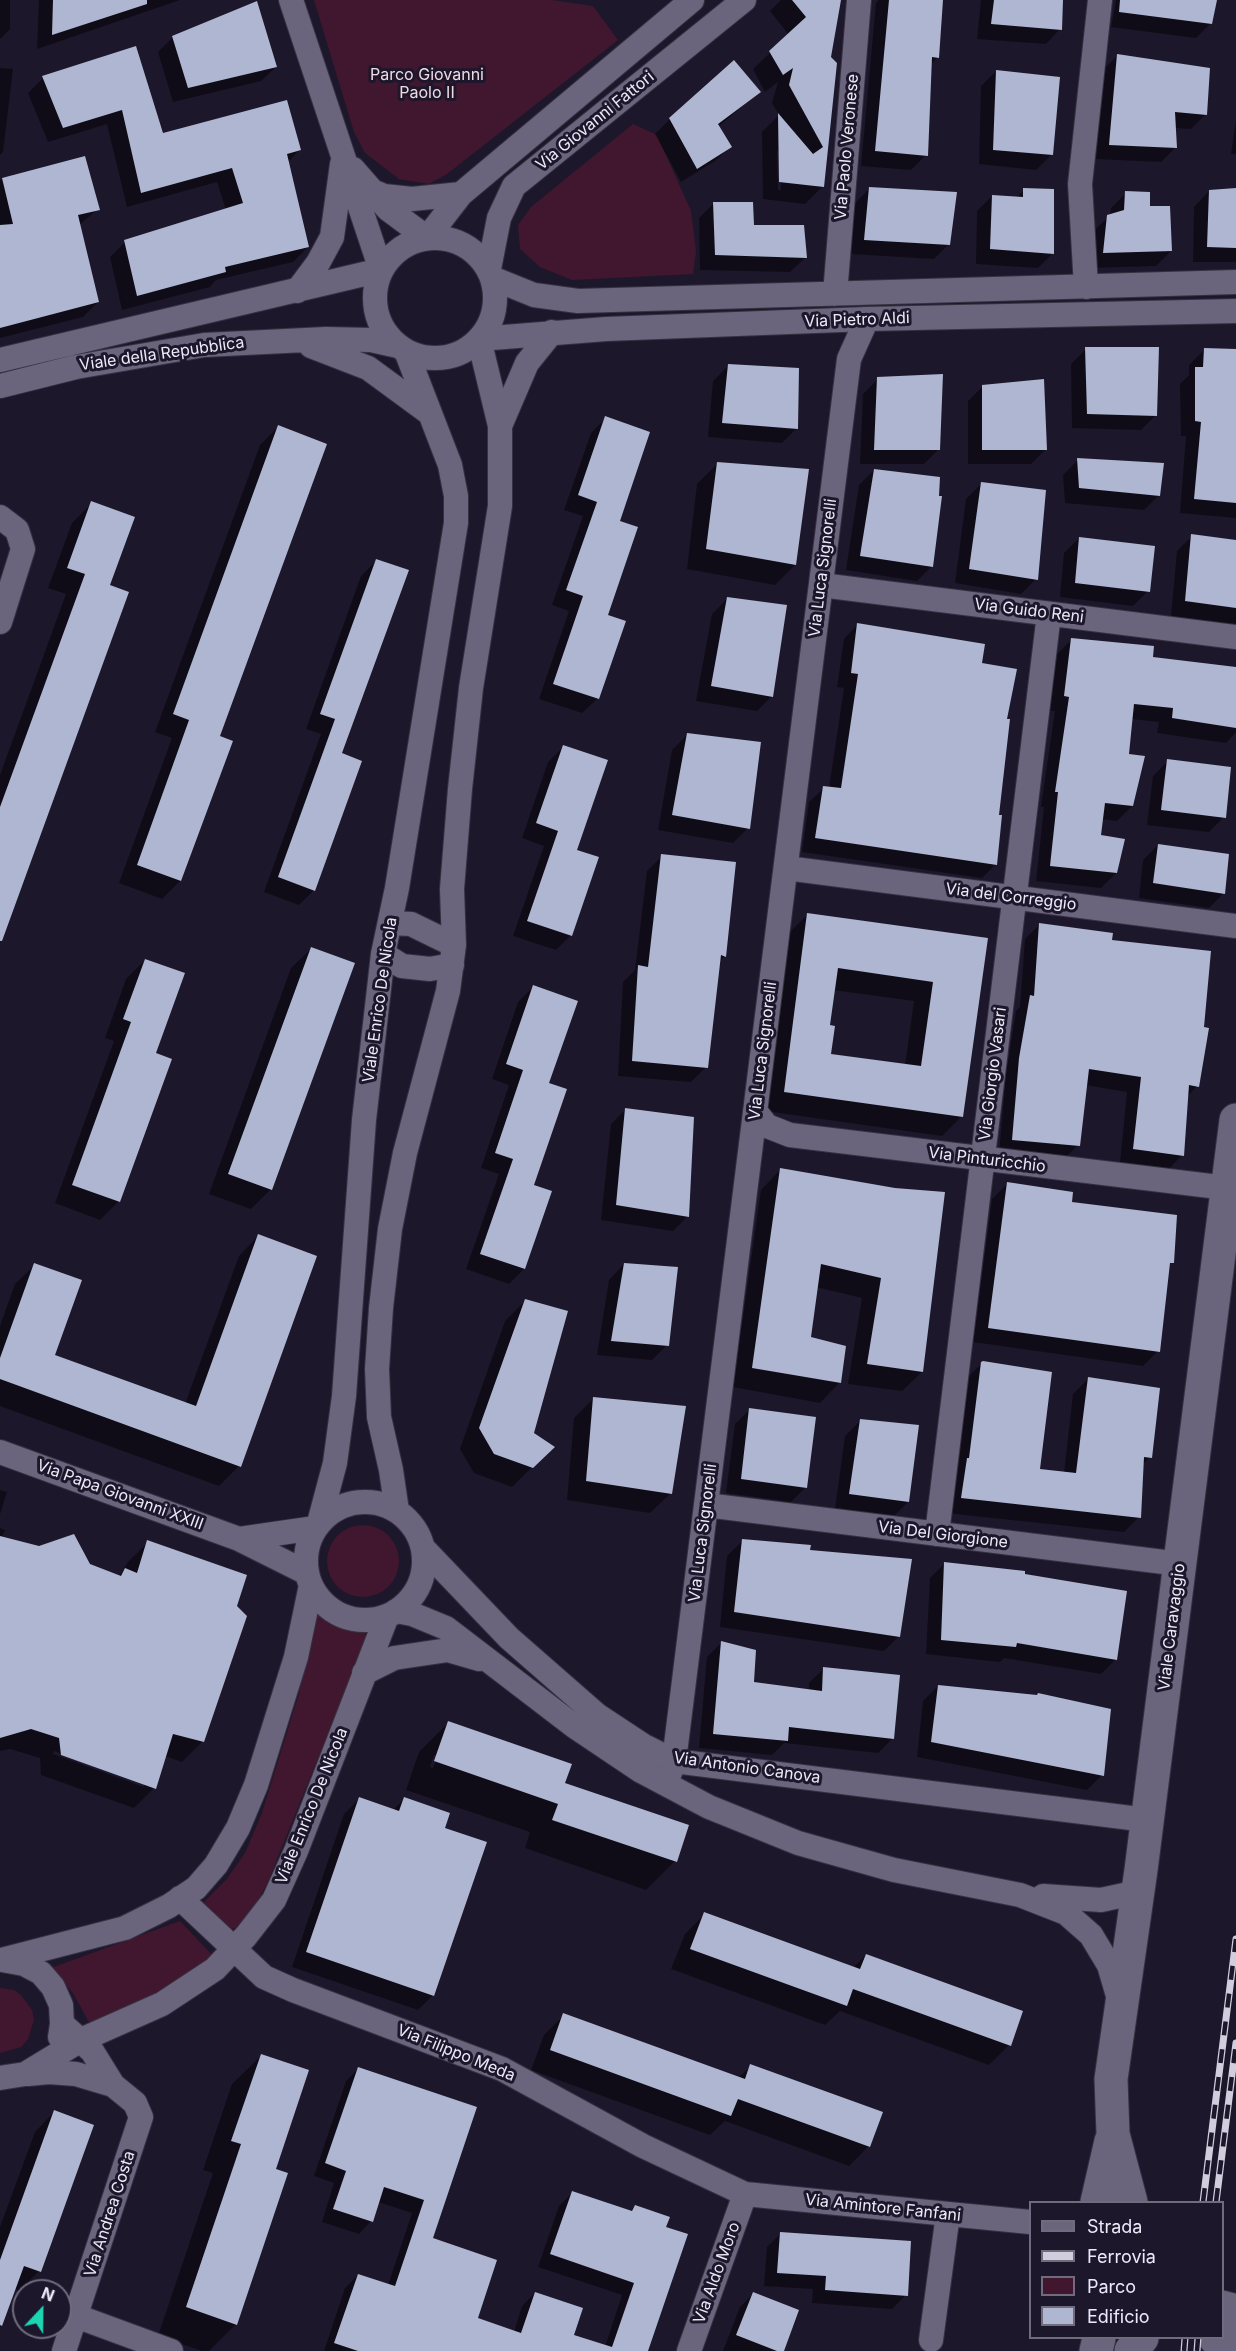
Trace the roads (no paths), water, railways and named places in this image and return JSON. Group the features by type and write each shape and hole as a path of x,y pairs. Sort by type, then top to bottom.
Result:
{"street":[{"path":"291,0 381,270"},
{"name":"Via Giovanni Fattori","path":"427,238 461,194 692,0"},
{"name":"Via Giovanni Fattori","path":"491,273 499,218 514,186 744,0"},
{"name":"Via Paolo Veronese","path":"835,294 859,0"},
{"path":"1086,287 1080,184 1100,0"},
{"path":"343,155 388,209 427,238"},
{"path":"297,291 318,263 332,237 343,155"},
{"path":"370,190 384,196 412,200 461,194"},
{"path":"402,348 384,330 376,311 375,290 381,270 388,260 406,245 427,238 448,239 467,246 491,273"},
{"name":"Viale della Repubblica","path":"0,360 381,270"},
{"name":"Via Pietro Aldi","path":"491,273 534,295 578,301 1236,282"},
{"name":"Viale della Repubblica","path":"0,386 76,367 213,344 371,339 402,348 420,357 452,356 479,339 493,317 495,304 491,273"},
{"name":"Via Pietro Aldi","path":"479,339 552,332 867,319 1236,311"},
{"name":"Via Luca Signorelli","path":"666,1784 674,1761 849,359 867,319"},
{"path":"500,426 527,363 552,332"},
{"path":"397,1510 379,1417 377,1369 381,1308 390,1229 405,1153 448,991 453,955 452,889 460,789 471,688 500,506 500,426 479,339"},
{"path":"288,340 323,349 368,368 429,412"},
{"name":"Viale Enrico De Nicola","path":"317,1526 335,1463 344,1396 364,1120 383,954 444,609 456,522 456,496 450,465 402,348"},
{"path":"0,517 17,530 23,549 0,622"},
{"name":"Via Guido Reni","path":"821,585 1236,637"},
{"name":"Via Giorgio Vasari","path":"937,1534 1049,614"},
{"name":"Via del Correggio","path":"786,868 1236,926"},
{"path":"390,923 411,924 453,955"},
{"path":"383,954 402,966 430,969 453,955"},
{"name":"Via Pinturicchio","path":"755,1111 767,1126 790,1135 1227,1188"},
{"name":"Viale Caravaggio","path":"1131,2201 1113,2134 1111,2079 1138,1892 1236,1120"},
{"name":"Via Papa Giovanni XXIII","path":"0,1452 239,1539 309,1579"},
{"path":"3,1960 125,1928 196,1888 216,1865 238,1828 247,1806 296,1657 309,1579 309,1543 317,1526 332,1512 356,1503 381,1503 397,1510 409,1521 423,1548 424,1566 420,1584 410,1599 392,1613 369,1620 343,1615 321,1600 309,1579"},
{"name":"Via Del Giorgione","path":"706,1505 1180,1564"},
{"path":"239,1539 317,1526"},
{"name":"Via Antonio Canova","path":"423,1548 509,1638 597,1715 644,1746 674,1761 1147,1820"},
{"name":"Viale Enrico De Nicola","path":"0,2078 25,2074 81,2040 162,2004 215,1969 233,1950 274,1899 296,1851 364,1673 392,1613"},
{"name":"Via Antonio Canova","path":"392,1613 412,1614 446,1628 574,1726 641,1771 709,1807 798,1843 894,1870 1020,1895 1101,1900 1138,1892"},
{"path":"364,1673 394,1658 448,1650 497,1665"},
{"name":"Via Antonio Canova","path":"1020,1895 1066,1913 1091,1935 1109,1965 1121,2005"},
{"name":"Via Filippo Meda","path":"180,1898 264,1977 502,2069 643,2146 745,2194"},
{"path":"3,1960 24,1964 41,1973 53,1987 61,2005 62,2024"},
{"name":"Viale Enrico De Nicola","path":"45,2061 60,2038 62,2024"},
{"name":"Via Andrea Costa","path":"62,2024 92,2051 113,2085 135,2103 141,2117 64,2351"},
{"name":"Via Andrea Costa","path":"25,2074 49,2072 76,2074 113,2085"},
{"name":"Viale Caravaggio","path":"1097,2201 1113,2134"},
{"name":"Via Amintore Fanfani","path":"745,2194 948,2214 1027,2225"},
{"name":"Via Aldo Moro","path":"689,2351 745,2194"},
{"path":"931,2340 948,2214"},
{"path":"76,2316 171,2351"},
{"path":"1131,2351 1140,2339"},
{"path":"1221,2339 1236,2344"}],"railway":[{"path":"1203,2201 1236,1939"},
{"path":"1216,2201 1236,2043"},
{"path":"1184,2351 1185,2339"},
{"path":"1197,2351 1198,2339"}],"park label":[{"name":"Parco Giovanni Paolo II","path":"427,84"}]}
